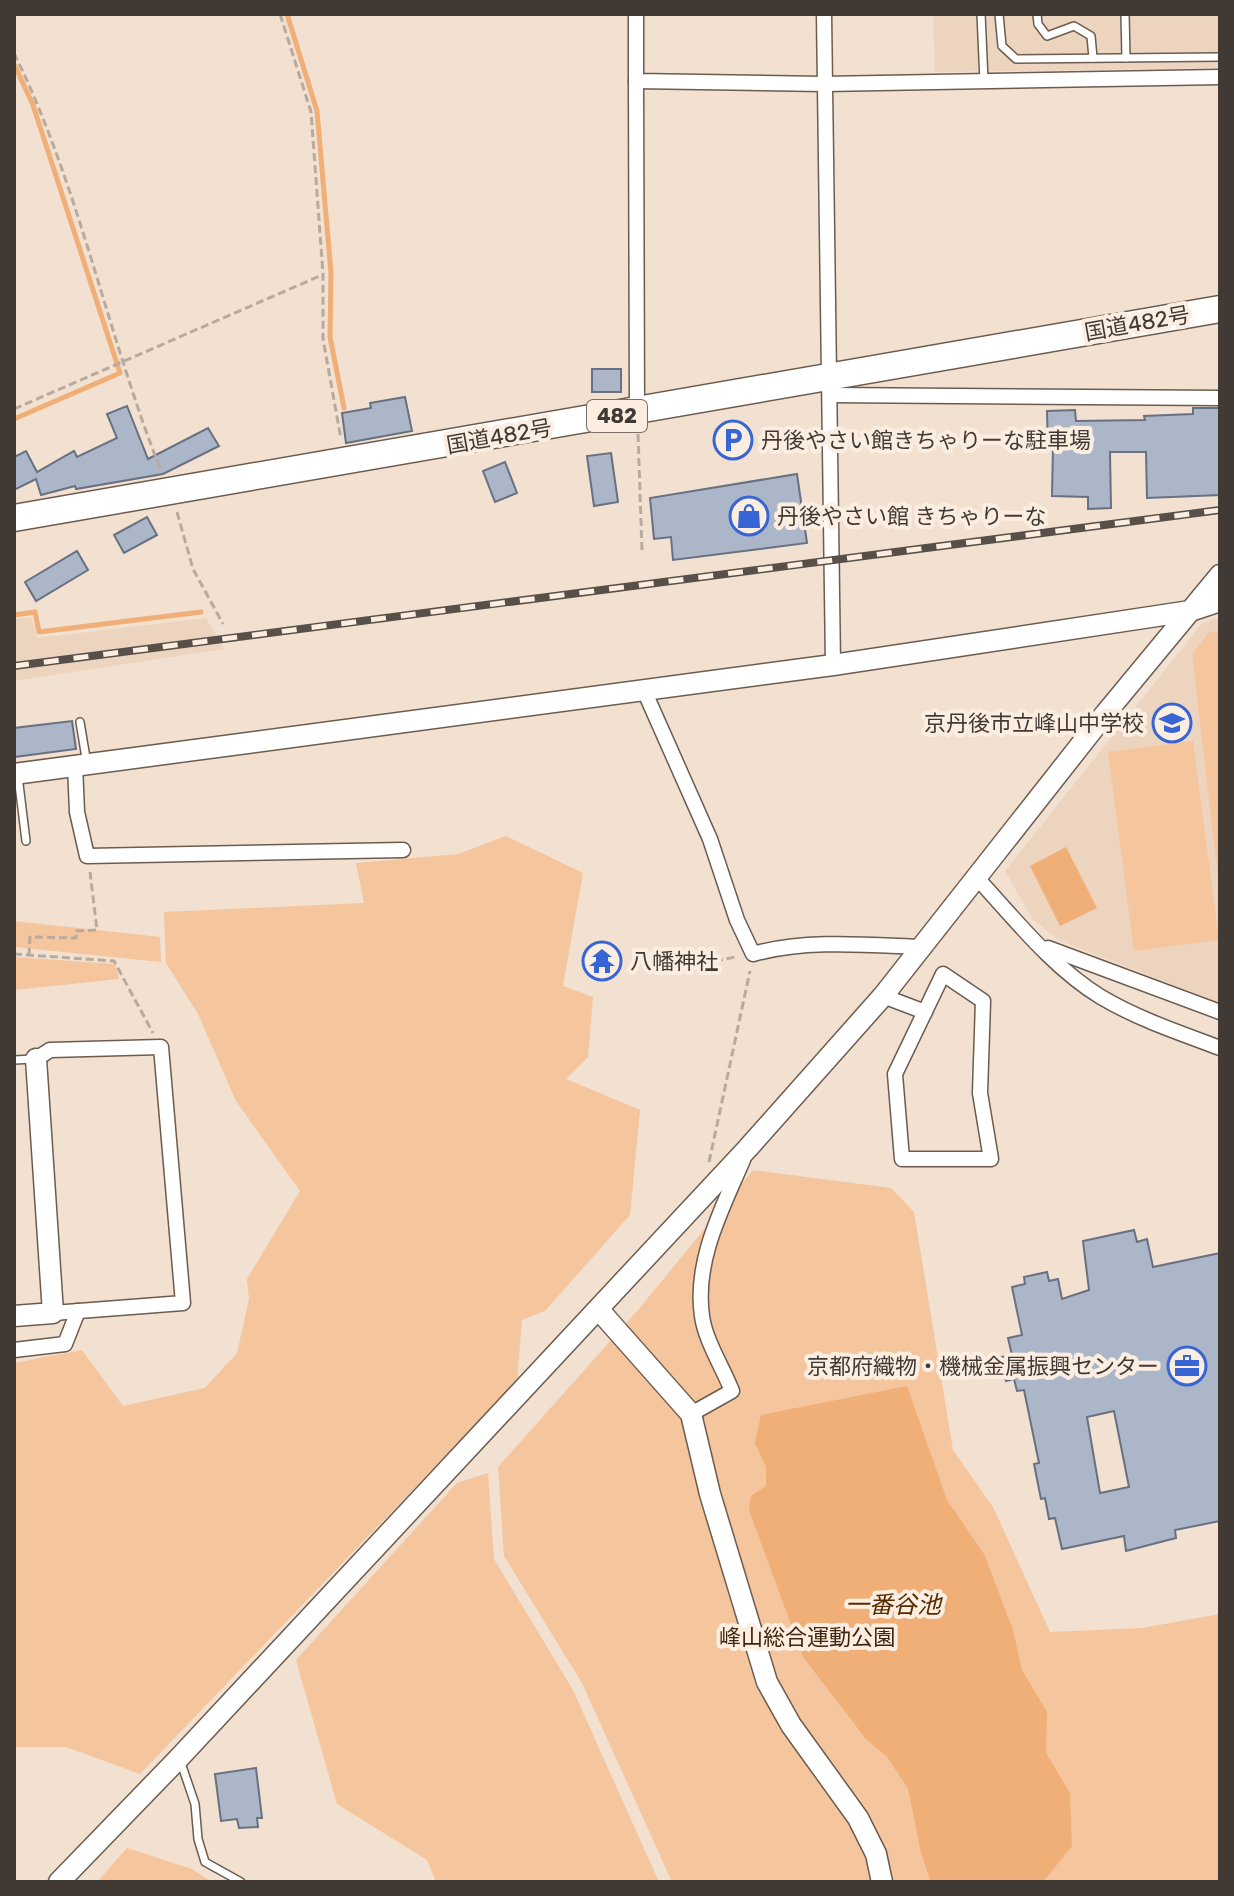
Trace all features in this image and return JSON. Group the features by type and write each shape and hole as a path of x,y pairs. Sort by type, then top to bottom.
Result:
{"highway":[{"name":"国道482号","path":"14,518 637,412 831,386 1220,309"}],"street":[{"path":"636,14 637,412"},
{"path":"824,14 833,665"},
{"path":"636,81 824,84 1220,77"},
{"path":"831,386 1220,398"},
{"path":"59,1882 179,1758 748,1148 883,996 1220,575"},
{"path":"16,774 833,665 1190,611 1220,601"},
{"path":"643,688 710,839 737,920 753,954 773,949 844,945 923,947"},
{"path":"81,765 77,812 87,856 403,850"},
{"path":"977,878 1038,944 1099,996 1165,1028 1220,1048"},
{"path":"1038,944 1220,1012"},
{"path":"943,974 983,1001 980,1093 991,1159 902,1159 895,1074 925,1012 943,974"},
{"path":"883,996 925,1012"},
{"path":"14,1316 53,1313 78,1311 183,1303 161,1047 50,1050 36,1059 53,1313"},
{"path":"691,1414 732,1391 702,1319 701,1288 714,1230 748,1148"},
{"path":"599,1310 691,1414 710,1494 767,1682 791,1725 858,1818 876,1854 882,1882"},
{"path":"14,1350 65,1344 78,1311"}],"lane":[{"path":"981,14 984,81"},
{"path":"999,14 1002,46 1016,59 1220,57"},
{"path":"1037,14 1038,24 1047,36 1074,26 1086,31 1091,36 1093,58"},
{"path":"1125,14 1126,58"},
{"path":"80,722 81,765"},
{"path":"16,774 26,841"},
{"path":"14,1060 36,1059"},
{"path":"179,1758 195,1804 198,1839 205,1862 241,1882"}],"path":[{"path":"280,14 311,112 323,274 323,339 345,462"},
{"path":"14,53 39,103 121,363 169,492 193,569 223,624"},
{"path":"14,409 323,274"},
{"path":"637,412 642,550"},
{"path":"29,956 30,937 76,938 76,931 97,930 87,856"},
{"path":"14,954 114,961 161,1047"},
{"path":"656,973 753,954 709,1152 710,1190"}],"shaded area":[{"path":"933,14 1220,14 1220,68 935,72"},
{"path":"31,617 37,638 206,618 224,649 14,681 14,619"},
{"name":"京丹後市立峰山中学校","path":"1220,617 1220,1003 1058,940 1032,918 1005,871 1203,622"}],"green space":[{"path":"1220,630 1220,894 1192,654 1208,633"},
{"path":"1193,741 1219,940 1134,951 1108,752"},
{"path":"506,836 583,873 563,986 593,997 588,1057 566,1079 640,1110 630,1215 545,1311 522,1320 517,1381 140,1774 66,1747 14,1747 14,1363 82,1350 123,1406 205,1388 237,1353 249,1299 247,1279 300,1191 236,1101 198,1014 166,963 164,912 364,903 356,863 458,854"},
{"path":"14,921 160,937 161,962 14,947"},
{"path":"14,957 115,964 119,979 14,990"},
{"name":"峰山総合運動公園","path":"753,1170 891,1188 914,1212 953,1450 993,1507 1050,1632 1142,1628 1220,1614 1220,1882 672,1882 582,1683 504,1556 498,1467 638,1310"},
{"path":"488,1473 494,1559 573,1690 659,1882 436,1882 427,1860 337,1804 296,1660 457,1483"},
{"path":"127,1848 192,1869 212,1882 97,1882"}],"water":[{"path":"1066,847 1097,908 1060,926 1030,866"},
{"name":"一番谷池","path":"907,1386 947,1500 984,1554 1013,1630 1022,1670 1047,1712 1046,1753 1070,1793 1072,1846 1043,1882 931,1882 921,1853 908,1788 887,1757 866,1739 803,1657 749,1510 751,1496 766,1486 766,1467 755,1443 761,1415"}],"building":[{"path":"592,369 621,369 621,392 592,392"},
{"path":"405,397 412,431 346,443 342,413 371,408 370,403"},
{"path":"127,406 148,459 208,428 219,446 163,474 76,489 75,486 41,495 36,479 14,490 14,457 26,451 37,472 74,451 77,457 117,438 107,414"},
{"path":"1193,408 1220,408 1220,495 1147,498 1146,452 1110,452 1111,508 1088,509 1088,497 1052,496 1053,447 1048,447 1047,411 1075,410 1076,421 1145,420 1144,416 1193,414"},
{"path":"611,453 618,502 594,506 587,456"},
{"path":"505,462 517,493 495,502 483,471"},
{"name":"丹後やさい館 きちゃりーな","path":"797,474 807,543 673,560 671,537 654,539 650,498"},
{"path":"147,517 157,535 124,553 114,535"},
{"path":"77,551 88,570 36,601 25,582"},
{"path":"72,721 76,749 14,757 14,728"},
{"path":"1134,1230 1137,1242 1147,1239 1153,1267 1220,1253 1220,1521 1175,1530 1176,1538 1126,1551 1124,1536 1062,1549 1055,1518 1049,1519 1045,1498 1041,1499 1034,1464 1039,1463 1024,1390 1017,1391 1014,1379 1006,1381 1001,1357 1012,1355 1008,1338 1022,1335 1012,1287 1025,1284 1024,1277 1047,1272 1049,1281 1058,1279 1062,1299 1089,1290 1083,1241","holes":["1114,1411 1129,1487 1100,1493 1087,1417"]},
{"path":"256,1768 262,1818 257,1818 258,1827 239,1828 237,1819 221,1821 215,1774"}],"waterway":[{"path":"287,14 317,111 331,273 330,337 344,408"},
{"path":"14,64 33,105 120,373 14,419"},
{"path":"14,615 35,612 39,632 201,612"}],"railway":[{"path":"14,666 1220,510"}],"place":[{"name":"丹後やさい館きちゃりーな駐車場","path":"733,440"},
{"name":"丹後やさい館 きちゃりーな","path":"749,516"},
{"name":"京丹後市立峰山中学校","path":"1172,723"},
{"name":"八幡神社","path":"602,961"},
{"name":"京都府織物・機械金属振興センター","path":"1187,1366"}]}
